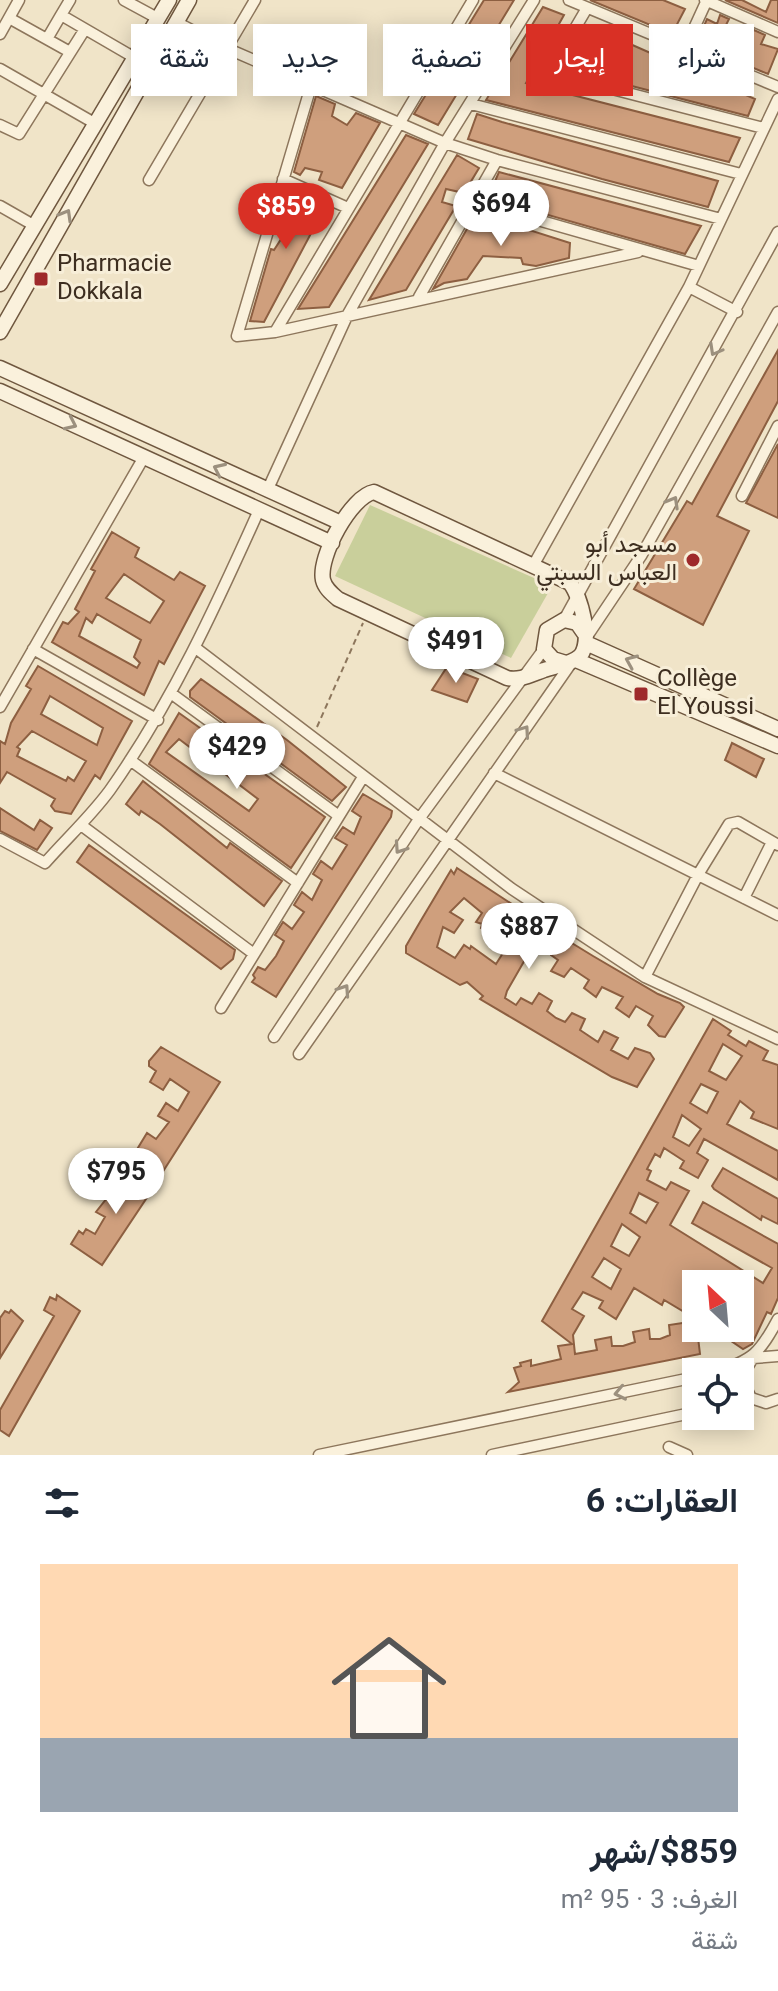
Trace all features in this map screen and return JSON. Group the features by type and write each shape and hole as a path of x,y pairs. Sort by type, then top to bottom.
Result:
{"street":[{"path":"0,34 19,0"},
{"path":"47,39 70,0"},
{"path":"124,0 159,19"},
{"path":"156,24 169,0"},
{"path":"0,332 189,0"},
{"path":"237,30 255,0"},
{"path":"275,332 473,0"},
{"path":"267,491 348,314 445,143 534,0"},
{"path":"569,0 649,33"},
{"path":"696,24 706,0 778,32"},
{"path":"587,8 553,66 558,75 763,128"},
{"path":"61,15 131,56"},
{"path":"9,18 70,52"},
{"path":"176,22 180,24"},
{"path":"1,127 19,134 85,29"},
{"path":"0,284 6,261 35,226 131,65"},
{"path":"0,69 96,124"},
{"path":"754,77 778,87"},
{"path":"149,180 198,96"},
{"path":"308,96 236,332 241,338 638,252"},
{"path":"335,96 445,143 497,160 721,219"},
{"path":"534,564 689,287 778,99"},
{"path":"471,104 741,174"},
{"path":"419,297 497,160"},
{"path":"283,179 348,208"},
{"path":"475,202 638,252 699,266"},
{"path":"0,206 35,226"},
{"path":"274,1037 419,819 544,649 547,630 564,620 737,312 778,232"},
{"path":"689,287 737,312"},
{"path":"299,1054 641,556 775,327 778,312"},
{"path":"0,368 341,523"},
{"path":"0,391 332,543"},
{"path":"742,496 778,426"},
{"path":"0,707 144,457"},
{"path":"571,661 514,679 338,599 323,582 332,543 341,523 359,499 374,492 534,564 570,583 578,597 586,638"},
{"path":"0,839 45,863 81,825 158,720 197,649 259,510"},
{"path":"564,620 577,623 586,638 778,729"},
{"path":"33,649 158,720"},
{"path":"197,649 512,889 645,977 778,1039"},
{"path":"544,649 553,659 571,661 778,746"},
{"path":"172,694 339,816"},
{"path":"130,760 298,883"},
{"path":"494,773 778,915"},
{"path":"221,1008 363,777"},
{"path":"645,977 699,873 725,829 733,822 775,844 744,898"},
{"path":"81,825 254,954"},
{"path":"753,1358 764,1347 778,1319"},
{"path":"754,1358 760,1355 778,1356"},
{"path":"319,1455 682,1380"},
{"path":"754,1399 763,1403"},
{"path":"754,1404 778,1399"},
{"path":"492,1455 682,1415"},
{"path":"669,1447 687,1455"}],"path":[{"path":"312,739 367,612"}],"green space":[{"path":"370,505 552,586 511,658 335,576"}],"building":[{"path":"484,0 514,0 499,24 469,24"},
{"path":"590,0 663,0 685,9 677,24 649,24"},
{"path":"725,0 742,0 766,12 771,0 778,0 778,23"},
{"path":"543,7 564,15 559,24 533,24"},
{"path":"720,15 729,19 726,24 717,24"},
{"path":"754,30 765,35 761,44 778,49 768,74 754,68"},
{"path":"526,35 526,96 577,96 740,138 729,162 486,100 488,96 510,96 510,61"},
{"path":"633,45 649,52 649,90 633,86"},
{"path":"316,96 335,104 332,116 347,125 356,113 380,123 342,188 319,180 322,172 305,168 300,175 294,172"},
{"path":"425,96 456,96 438,125 414,114"},
{"path":"671,96 748,96 755,99 748,116"},
{"path":"477,114 718,181 708,207 602,179 468,139"},
{"path":"406,135 428,144 329,307 298,309"},
{"path":"457,155 479,168 464,193 446,189 442,202 456,206 406,290 369,300"},
{"path":"499,172 701,226 685,254 496,200 489,195"},
{"path":"289,190 325,207 264,322 250,321 271,249 274,250 292,222 281,217"},
{"path":"476,213 570,243 569,258 536,266 523,264 521,258 483,256 467,279 444,283 433,289"},
{"name":"مسجد أبو العباس السبتي","path":"778,350 778,401 717,516 749,531 703,625 634,589 687,501 692,504"},
{"path":"778,444 778,518 746,503"},
{"path":"112,532 139,548 135,557 174,580 180,572 205,586 164,664 159,661 144,695 52,642 63,622 68,624 79,612 75,609 95,571 91,569","holes":["124,574 164,601 150,623 106,598","97,614 141,640 134,657 140,663 137,668 79,636 86,618 92,623"]},
{"path":"38,666 132,721 100,779 95,775 71,814 55,811 51,806 55,799 7,772 0,783 0,741 5,744 11,723 31,689 26,686","holes":["50,696 103,728 97,745 41,714","32,731 86,761 74,781 68,777 66,781 17,756 20,749 17,747"]},
{"path":"447,667 478,679 467,702 432,690"},
{"path":"201,679 287,740 346,787 332,801 190,697 190,691"},
{"path":"179,713 325,817 291,868 149,764","holes":["179,739 258,799 249,811 166,752"]},
{"path":"732,743 764,759 756,777 725,760"},
{"path":"143,781 227,848 230,843 282,881 264,906 160,824 141,811 139,815 126,804"},
{"path":"363,794 392,811 391,817 276,997 252,982 255,978 253,975 258,967 265,970 276,956 284,941 275,935 283,922 292,929 304,912 294,905 302,892 312,900 322,880 313,874 321,861 332,869 347,845 335,838 343,827 354,834 361,817 352,811"},
{"path":"0,808 34,830 40,820 52,828 37,850 0,831"},
{"path":"89,845 235,950 233,959 221,969 77,862"},
{"path":"457,868 530,916 533,913 552,926 549,929 593,956 684,1007 665,1037 659,1036 648,1025 653,1016 636,1006 629,1017 616,1008 623,997 602,987 596,997 584,988 589,980 571,968 564,977 551,971 558,960 551,955 552,947 538,937 505,998 516,1005 521,998 532,1004 539,993 552,1001 547,1011 556,1018 565,1022 572,1013 585,1019 580,1030 598,1042 604,1031 618,1038 611,1050 628,1059 635,1048 650,1053 654,1059 637,1087 612,1077 480,999 483,996 467,982 460,985 406,953 406,946 451,870 454,874","holes":["464,898 482,913 476,922 482,924 481,928 490,933 491,930 510,942 496,964 471,946 470,949 464,945 455,958 437,947 443,927 454,933 463,920 450,912"]},
{"path":"713,1019 731,1031 728,1035 746,1046 749,1041 768,1051 763,1060 778,1065 778,1129 751,1118 754,1112 740,1101 727,1124 778,1151 778,1180 704,1139 697,1153 708,1160 698,1178 680,1168 684,1161 664,1148 660,1157 655,1154 647,1169 651,1171 647,1180 666,1190 671,1182 689,1191 670,1225 742,1270 682,1270 682,1311 664,1300 662,1305 634,1288 616,1319 599,1308 603,1301 583,1292 572,1309 584,1316 573,1335 575,1354 597,1350 595,1340 611,1337 612,1346 635,1342 633,1332 649,1329 650,1339 660,1339 670,1335 669,1325 682,1323 682,1342 699,1342 700,1354 508,1392 519,1382 514,1368 521,1366 520,1363 531,1360 531,1366 561,1359 558,1346 572,1344 542,1321","holes":["723,1044 742,1056 726,1080 709,1071","701,1084 718,1092 707,1113 690,1103","682,1115 701,1129 689,1146 673,1137","639,1193 658,1203 646,1223 630,1213","622,1224 640,1237 629,1256 611,1246","604,1258 621,1269 611,1289 592,1277"]},
{"path":"161,1047 220,1082 162,1173 136,1151 147,1133 156,1139 169,1122 158,1116 166,1103 178,1111 189,1092 170,1079 163,1090 150,1082 156,1071 149,1066 149,1061"},
{"path":"127,1165 156,1184 102,1265 71,1244 79,1231 83,1234 86,1229 95,1234 105,1217 96,1212 107,1198 116,1203 124,1187 115,1182"},
{"path":"723,1168 778,1199 778,1224 762,1216 761,1220 714,1189 712,1186"},
{"path":"703,1202 778,1244 778,1298 771,1314 767,1312 754,1340 754,1277 763,1283 772,1268 692,1223"},
{"path":"57,1295 80,1311 9,1436 0,1430 0,1410 54,1316 44,1310 50,1297 56,1300"},
{"path":"11,1310 23,1321 0,1358 0,1318 5,1311 9,1313"},
{"path":"733,1342 753,1342 743,1349"}],"place":[{"name":"Pharmacie Dokkala","path":"41,279"},
{"name":"مسجد أبو العباس السبتي","path":"693,560"},
{"name":"Collège El Youssi","path":"641,694"}]}
